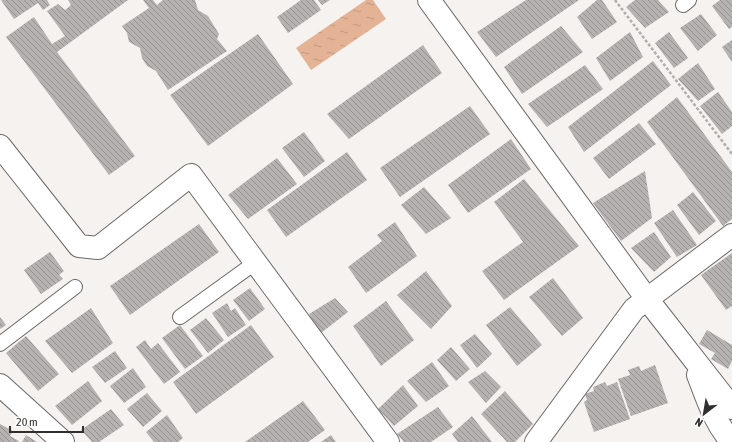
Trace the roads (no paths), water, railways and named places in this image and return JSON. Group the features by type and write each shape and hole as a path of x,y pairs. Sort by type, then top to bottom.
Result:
{"street":[{"path":"429,0 648,299 732,408"},
{"path":"0,146 79,246 98,248 191,175 388,442"},
{"path":"536,442 634,309 732,235"},
{"path":"690,353 712,410 724,434 732,442"},
{"path":"0,385 63,442"}],"lane":[{"path":"180,317 256,262"},
{"path":"0,344 74,287"}],"water":[{"path":"366,0 373,0 386,19 311,70 296,48"}]}
